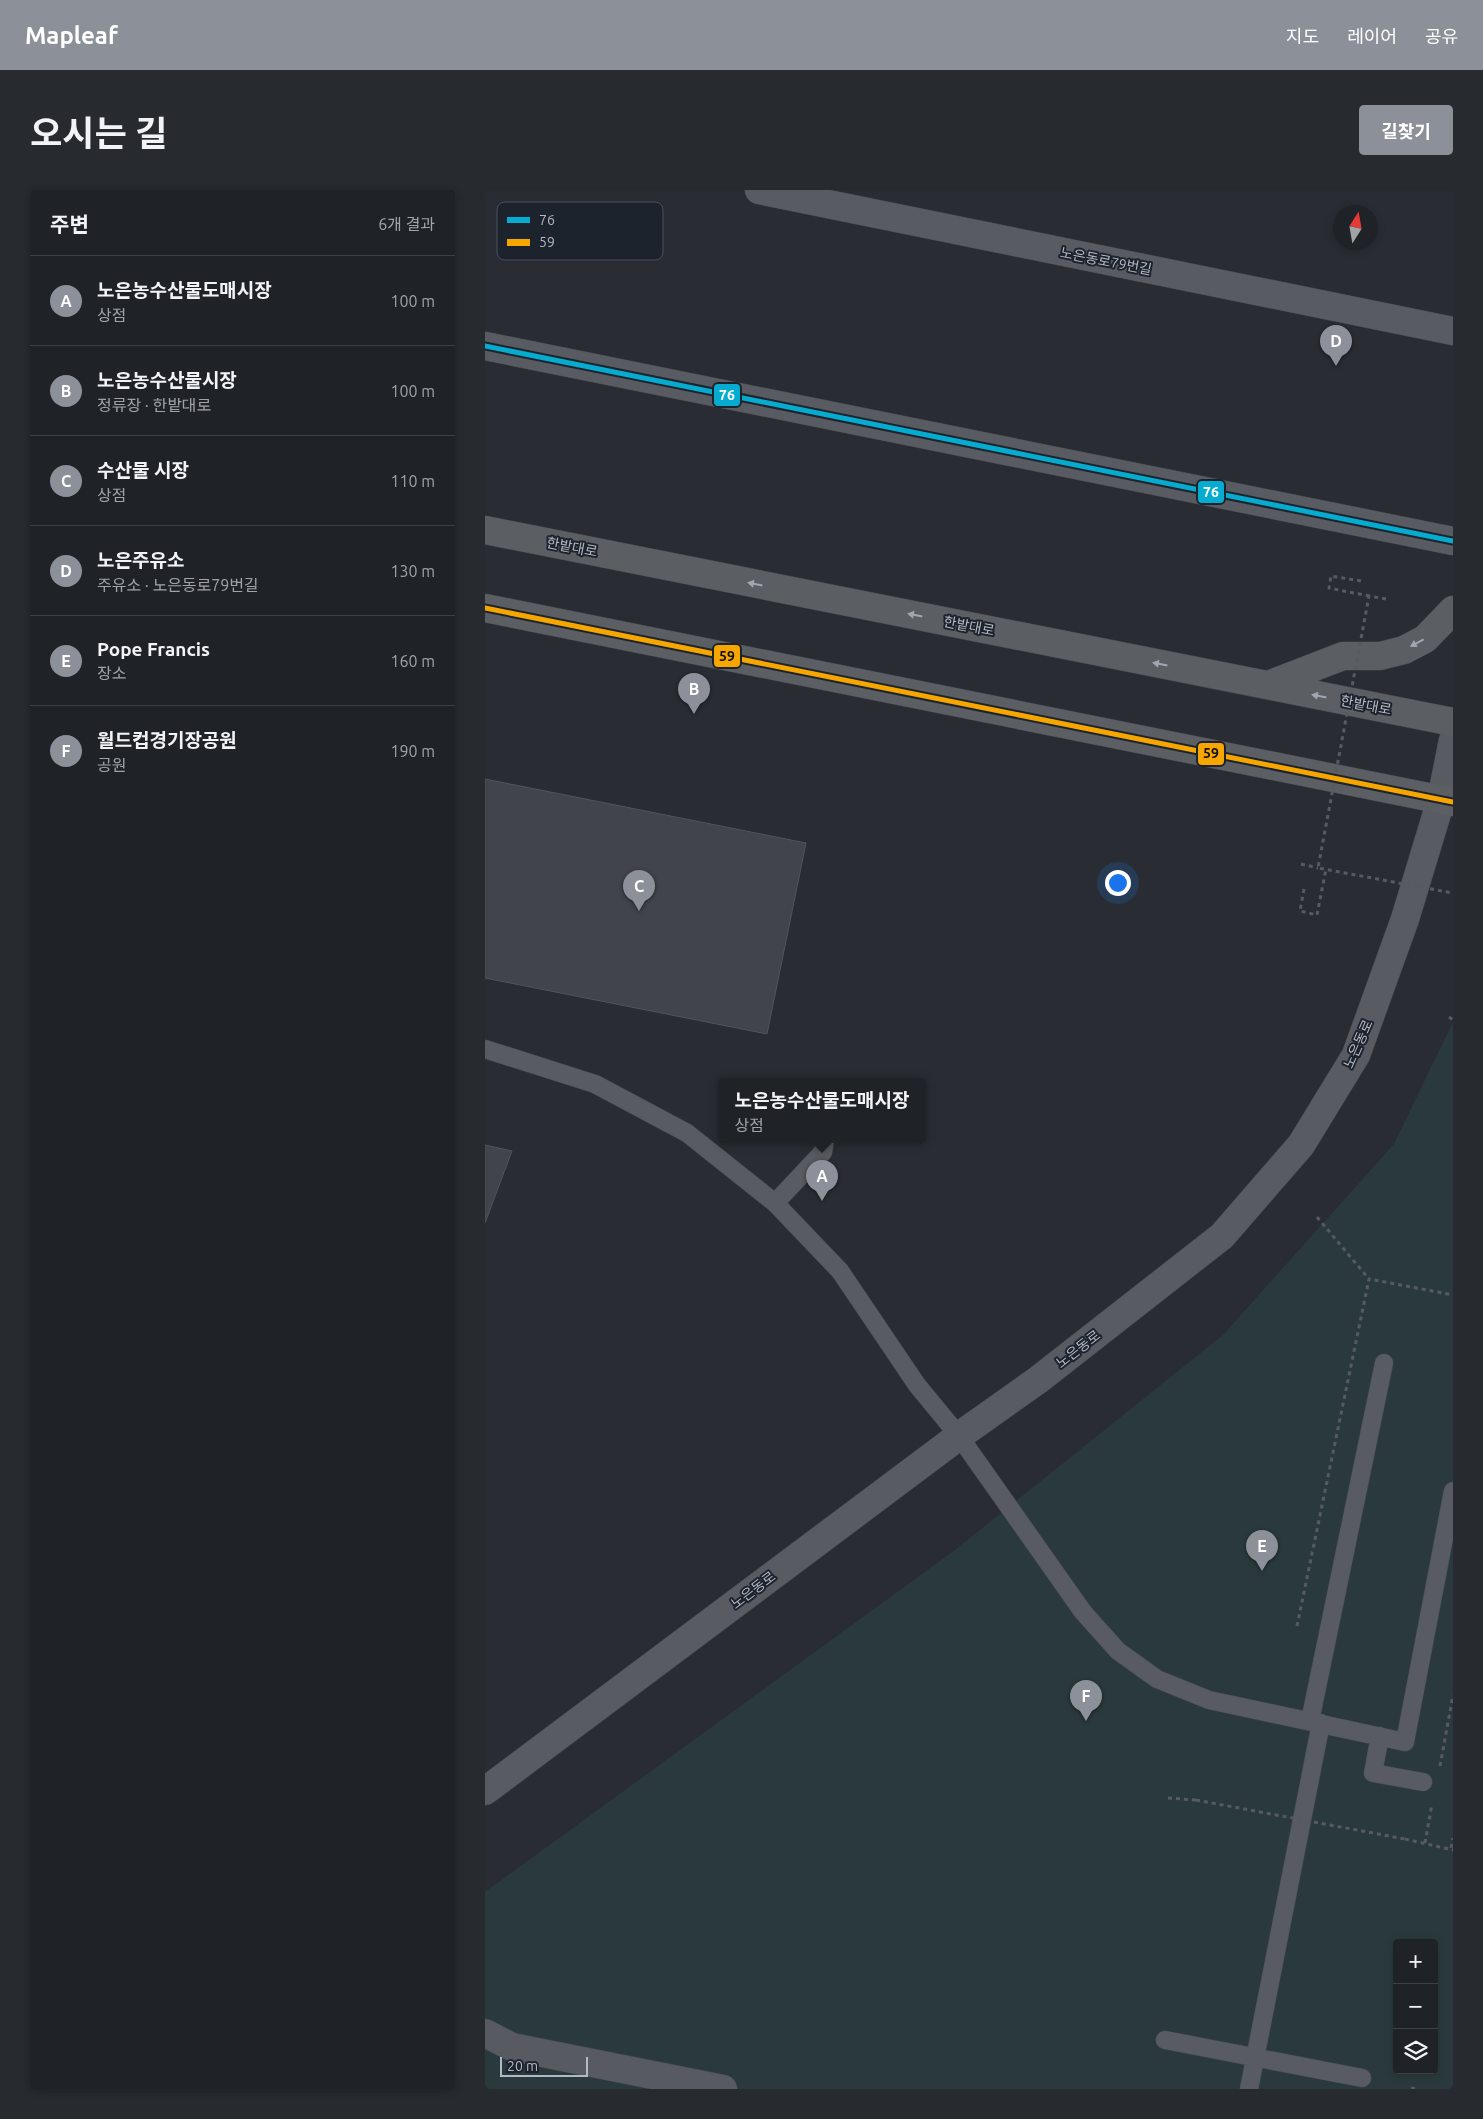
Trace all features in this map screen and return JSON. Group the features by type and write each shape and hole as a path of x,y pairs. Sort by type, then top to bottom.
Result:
{"main road":[{"name":"한밭대로","path":"485,530 1453,722"},
{"path":"485,608 1447,801"},
{"path":"1268,685 1343,656 1380,656 1404,650 1425,639 1453,610"}],"street":[{"name":"노은동로79번길","path":"759,190 1453,331"},
{"path":"485,346 1453,540"},
{"name":"노은동로","path":"485,1791 959,1436 1038,1380 1222,1236 1301,1145 1356,1055 1447,801 1453,740"},
{"path":"485,2033 512,2047 723,2089"},
{"path":"485,2054 512,2047"}],"lane":[{"path":"485,1049 595,1084 687,1133 775,1203 840,1271 917,1385 959,1436 1083,1612 1118,1651 1157,1679 1209,1700 1405,1742 1453,1491"},
{"path":"775,1203 823,1152 824,1143"},
{"path":"1249,2089 1384,1363"},
{"path":"1380,1736 1373,1773 1423,1782"},
{"path":"1165,2040 1362,2078"}],"path":[{"path":"1361,581 1331,576 1329,588 1386,599"},
{"path":"1318,868 1369,596"},
{"path":"1301,864 1453,893"},
{"path":"1304,889 1299,911 1317,915 1326,869"},
{"path":"1449,1017 1453,1020"},
{"path":"1317,1217 1369,1279"},
{"path":"1168,1798 1196,1800 1452,1849 1453,1838"},
{"path":"1411,2088 1417,2089"}],"shaded area":[{"path":"1453,1022 1453,2089 485,2089 485,1892 955,1550 1223,1335 1394,1144"}],"building":[{"path":"485,779 806,843 767,1034 485,978"},
{"path":"485,1145 512,1151 485,1223"}],"transit line":[{"name":"76","path":"485,346 1453,541"},
{"name":"59","path":"485,608 1453,802"}],"place":[{"name":"노은주유소","path":"1336,366"},
{"name":"노은농수산물시장","path":"694,714"},
{"name":"수산물 시장","path":"639,911"},
{"name":"노은농수산물도매시장","path":"822,1201"},
{"name":"Pope Francis","path":"1262,1571"},
{"name":"월드컵경기장공원","path":"1086,1721"}]}
